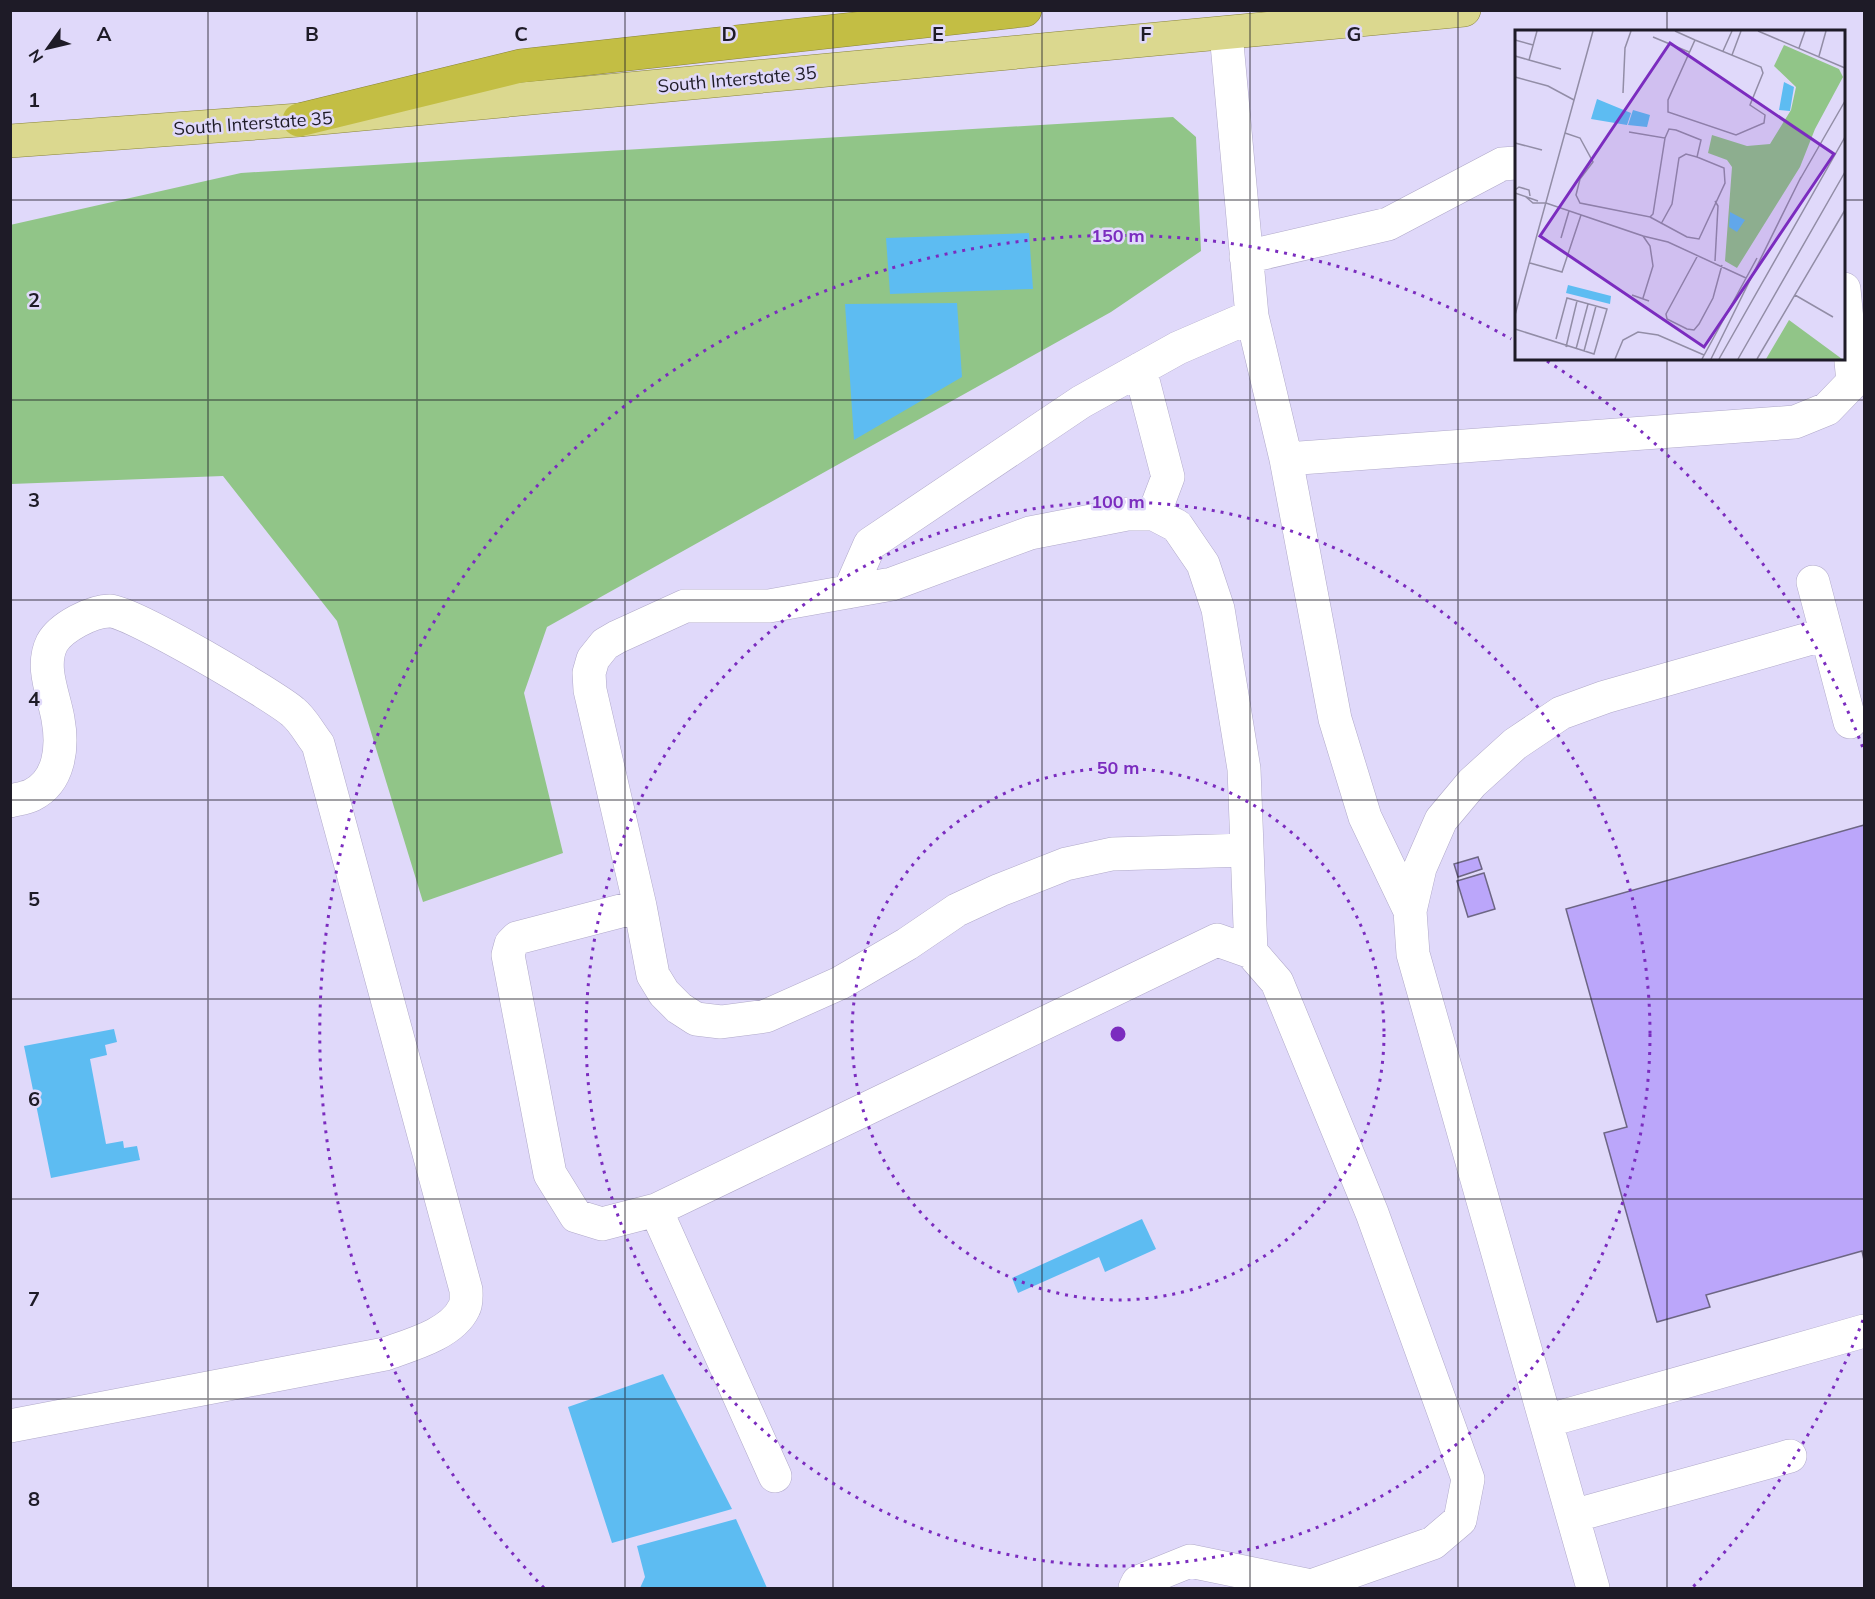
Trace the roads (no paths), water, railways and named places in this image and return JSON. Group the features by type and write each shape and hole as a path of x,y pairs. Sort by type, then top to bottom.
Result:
{"highway":[{"path":"299,120 520,66 1025,10"}],"main road":[{"name":"South Interstate 35","path":"10,141 299,120 1464,10"}],"lane":[{"path":"1226,33 1252,316 1286,459 1335,719 1365,817 1410,911"},
{"path":"1246,257 1388,224 1502,164 1515,163"},
{"path":"1286,459 1795,422 1827,409 1853,382 1845,299"},
{"path":"849,592 870,544 1081,402 1178,348 1252,316"},
{"path":"1140,369 1168,477 1154,514"},
{"path":"1247,850 1112,854 1066,864 957,910 907,944 840,983 766,1016 721,1022 696,1019 679,1008 664,993 652,975 640,906 590,690 589,673 593,659 605,645 617,637 685,606 769,606 892,584 1030,533 1127,514 1154,514 1178,526 1203,564 1218,609 1244,769 1251,951"},
{"path":"1813,582 1850,722"},
{"path":"10,801 32,795 47,785 58,765 58,720 47,667 52,644 65,628 83,618 111,611 130,617 270,694 295,713 318,744 466,1290 465,1307 454,1321 441,1331 421,1341 385,1354 10,1426"},
{"path":"1593,1588 1413,954 1410,911 1420,868 1441,820 1472,783 1515,744 1561,713 1605,697 1826,634"},
{"path":"640,906 517,938 511,944 508,955 550,1174 576,1216 602,1224 656,1210 1217,940 1251,951 1277,982 1372,1213 1468,1479 1460,1520 1433,1543 1311,1586 1190,1561 1138,1582 1135,1588"},
{"path":"656,1210 775,1476"},
{"path":"1546,1421 1864,1330"},
{"path":"1573,1516 1790,1456"}],"water":[{"path":"1029,233 1033,289 890,294 886,238"},
{"path":"957,303 962,377 854,440 845,304"},
{"path":"114,1029 117,1042 105,1045 107,1055 90,1059 106,1144 123,1141 124,1148 137,1146 140,1160 51,1178 24,1046"},
{"path":"1142,1219 1156,1249 1105,1272 1099,1257 1018,1293 1012,1278"},
{"path":"663,1374 732,1509 612,1543 568,1407"},
{"path":"736,1519 767,1588 640,1588 645,1577 637,1546"}]}
